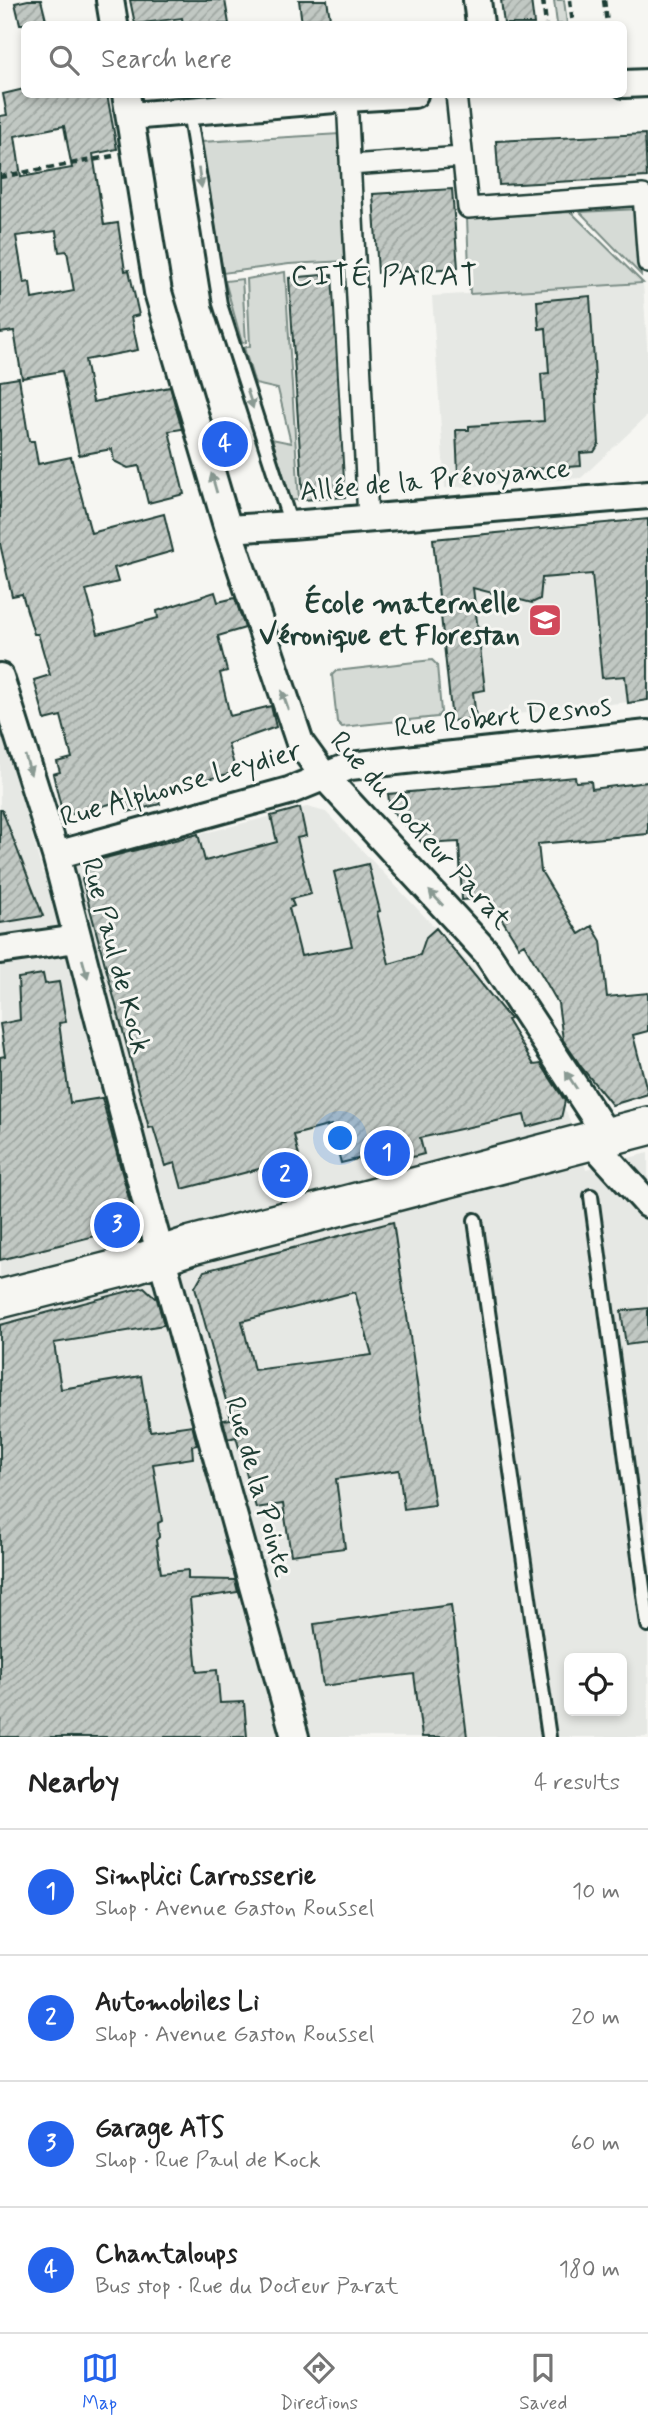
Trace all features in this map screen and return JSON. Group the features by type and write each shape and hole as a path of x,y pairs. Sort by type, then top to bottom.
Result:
{"main road":[{"path":"0,1299 648,1126"}],"street":[{"path":"110,0 114,21"},
{"path":"477,0 480,21"},
{"path":"627,84 648,83"},
{"path":"128,105 189,111 347,98 368,519"},
{"path":"456,98 468,208 643,195 648,263"},
{"name":"Rue du Docteur Parat","path":"128,105 158,292 228,529 300,743 324,776 487,953 600,1139 648,1204"},
{"path":"350,165 463,157"},
{"name":"Allée de la Prévoyance","path":"228,529 648,495"},
{"name":"Rue Paul de Kock","path":"0,677 56,855 161,1254"},
{"name":"Rue Robert Desnos","path":"324,776 350,766 648,734"},
{"name":"Rue Alphonse Leydier","path":"56,855 289,791 324,776"},
{"path":"0,950 77,939"},
{"name":"Rue de la Pointe","path":"161,1254 295,1737"}],"lane":[{"path":"189,111 220,304 291,526"},
{"path":"591,1196 648,1625"},
{"path":"475,1220 549,1737"}],"path":[{"path":"543,0 546,21"},
{"path":"570,0 573,21"},
{"path":"604,0 607,21"},
{"path":"0,177 134,152"}],"shaded area":[{"path":"554,0 564,0 567,21 557,21"},
{"path":"340,134 347,261 289,264 223,273 201,142"},
{"path":"638,209 641,275 580,212"},
{"path":"571,212 643,283 470,294 467,218"},
{"path":"285,272 299,500 291,500 272,439 291,443 278,389 255,384 244,348 250,346 247,279"},
{"path":"242,279 246,342 242,343 225,281"},
{"path":"643,283 648,415 581,478 445,488 432,296"},
{"name":"École maternelle Véronique et Florestan","path":"648,519 648,700 452,721 433,539"},
{"path":"432,660 437,665 441,712 437,717 342,727 337,722 332,675 336,671"},
{"path":"0,721 43,874 307,807 326,812 478,973 567,1113 586,1169 648,1153 648,1737 0,1737"}],"building":[{"path":"41,0 46,21 21,21 20,24 15,3"},
{"path":"130,0 225,0 228,21 182,21 182,18 134,21"},
{"path":"299,0 327,0 330,21 302,21"},
{"path":"501,0 531,0 534,21 504,21"},
{"path":"21,90 21,98 108,98 117,149 93,154 104,225 118,223 125,271 129,270 139,315 131,317 138,350 85,360 93,402 170,387 182,429 169,431 184,494 148,503 139,466 128,468 114,461 112,449 79,455 62,371 22,378 14,331 0,333 0,116 7,115 3,94","holes":["64,126 72,168 21,177 15,136","56,231 59,252 67,251 74,291 32,299 30,282 24,283 16,236"]},
{"path":"645,134 647,177 499,185 496,141"},
{"path":"452,189 458,268 378,273 373,194"},
{"path":"332,274 345,497 303,500 289,278"},
{"path":"590,296 599,444 594,452 580,453 581,466 458,474 456,430 469,430 469,426 544,421 541,374 549,373 546,328 539,329 537,301"},
{"path":"19,378 29,441 34,441 38,464 71,457 91,533 164,514 173,551 114,568 118,582 86,590 98,634 158,618 157,611 215,592 218,602 235,598 245,628 218,636 227,671 220,673 230,716 271,706 276,727 228,744 236,772 204,780 203,778 157,792 160,804 128,812 125,800 72,814 69,805 61,807 53,774 60,772 57,762 72,758 61,716 45,720 34,680 50,675 22,594 12,596 0,544 0,381"},
{"path":"648,519 648,700 628,703 625,676 602,678 592,574 542,578 540,599 532,603 473,588 485,690 473,692 476,718 452,721 433,539"},
{"path":"575,777 576,782 591,781 592,789 648,782 648,834 538,844 541,871 579,934 592,926 601,941 607,997 648,993 648,1031 633,1035 648,1094 612,1105 563,1040 558,1003 524,944 519,947 489,898 462,900 459,842 423,844 390,808 388,794"},
{"path":"300,808 306,836 297,838 311,894 291,899 294,906 289,908 301,956 352,946 334,872 368,864 389,964 420,955 426,937 436,928 510,1019 507,1020 534,1065 541,1064 565,1101 561,1118 527,1127 524,1115 420,1138 424,1154 401,1160 398,1149 341,1163 331,1125 294,1135 303,1173 267,1183 263,1168 182,1189 175,1163 165,1166 153,1127 149,1128 82,879 90,862 198,834 205,861 277,842 271,816"},
{"path":"2,810 43,916 0,923"},
{"path":"43,974 45,984 59,982 66,1022 59,1023 70,1103 102,1098 132,1210 125,1211 130,1227 0,1260 0,1057 5,1056 0,1024 20,1020 18,978"},
{"path":"393,1222 435,1505 404,1509 399,1470 336,1479 345,1548 291,1555 283,1504 256,1508 236,1437 228,1439 223,1420 231,1419 195,1287 204,1271","holes":["355,1292 372,1355 254,1370 242,1321"]},
{"path":"144,1287 157,1299 164,1325 54,1343 61,1389 141,1376 150,1431 192,1425 197,1445 192,1446 193,1458 153,1464 162,1521 158,1523 159,1537 156,1540 161,1573 188,1570 188,1579 235,1580 238,1592 190,1599 197,1672 217,1670 220,1703 244,1702 247,1737 0,1737 0,1325"},
{"path":"648,1308 648,1342 626,1345 621,1311"},
{"path":"451,1605 467,1737 422,1737 414,1674 323,1686 314,1624"}],"place":[{"name":"Chantaloups","path":"225,444"},
{"name":"École maternelle Véronique et Florestan","path":"545,620"},
{"name":"Simplici Carrosserie","path":"387,1153"},
{"name":"Automobiles Li","path":"285,1175"},
{"name":"Garage ATS","path":"117,1225"}],"district":[{"name":"CITÉ PARAT","path":"385,276"}]}
